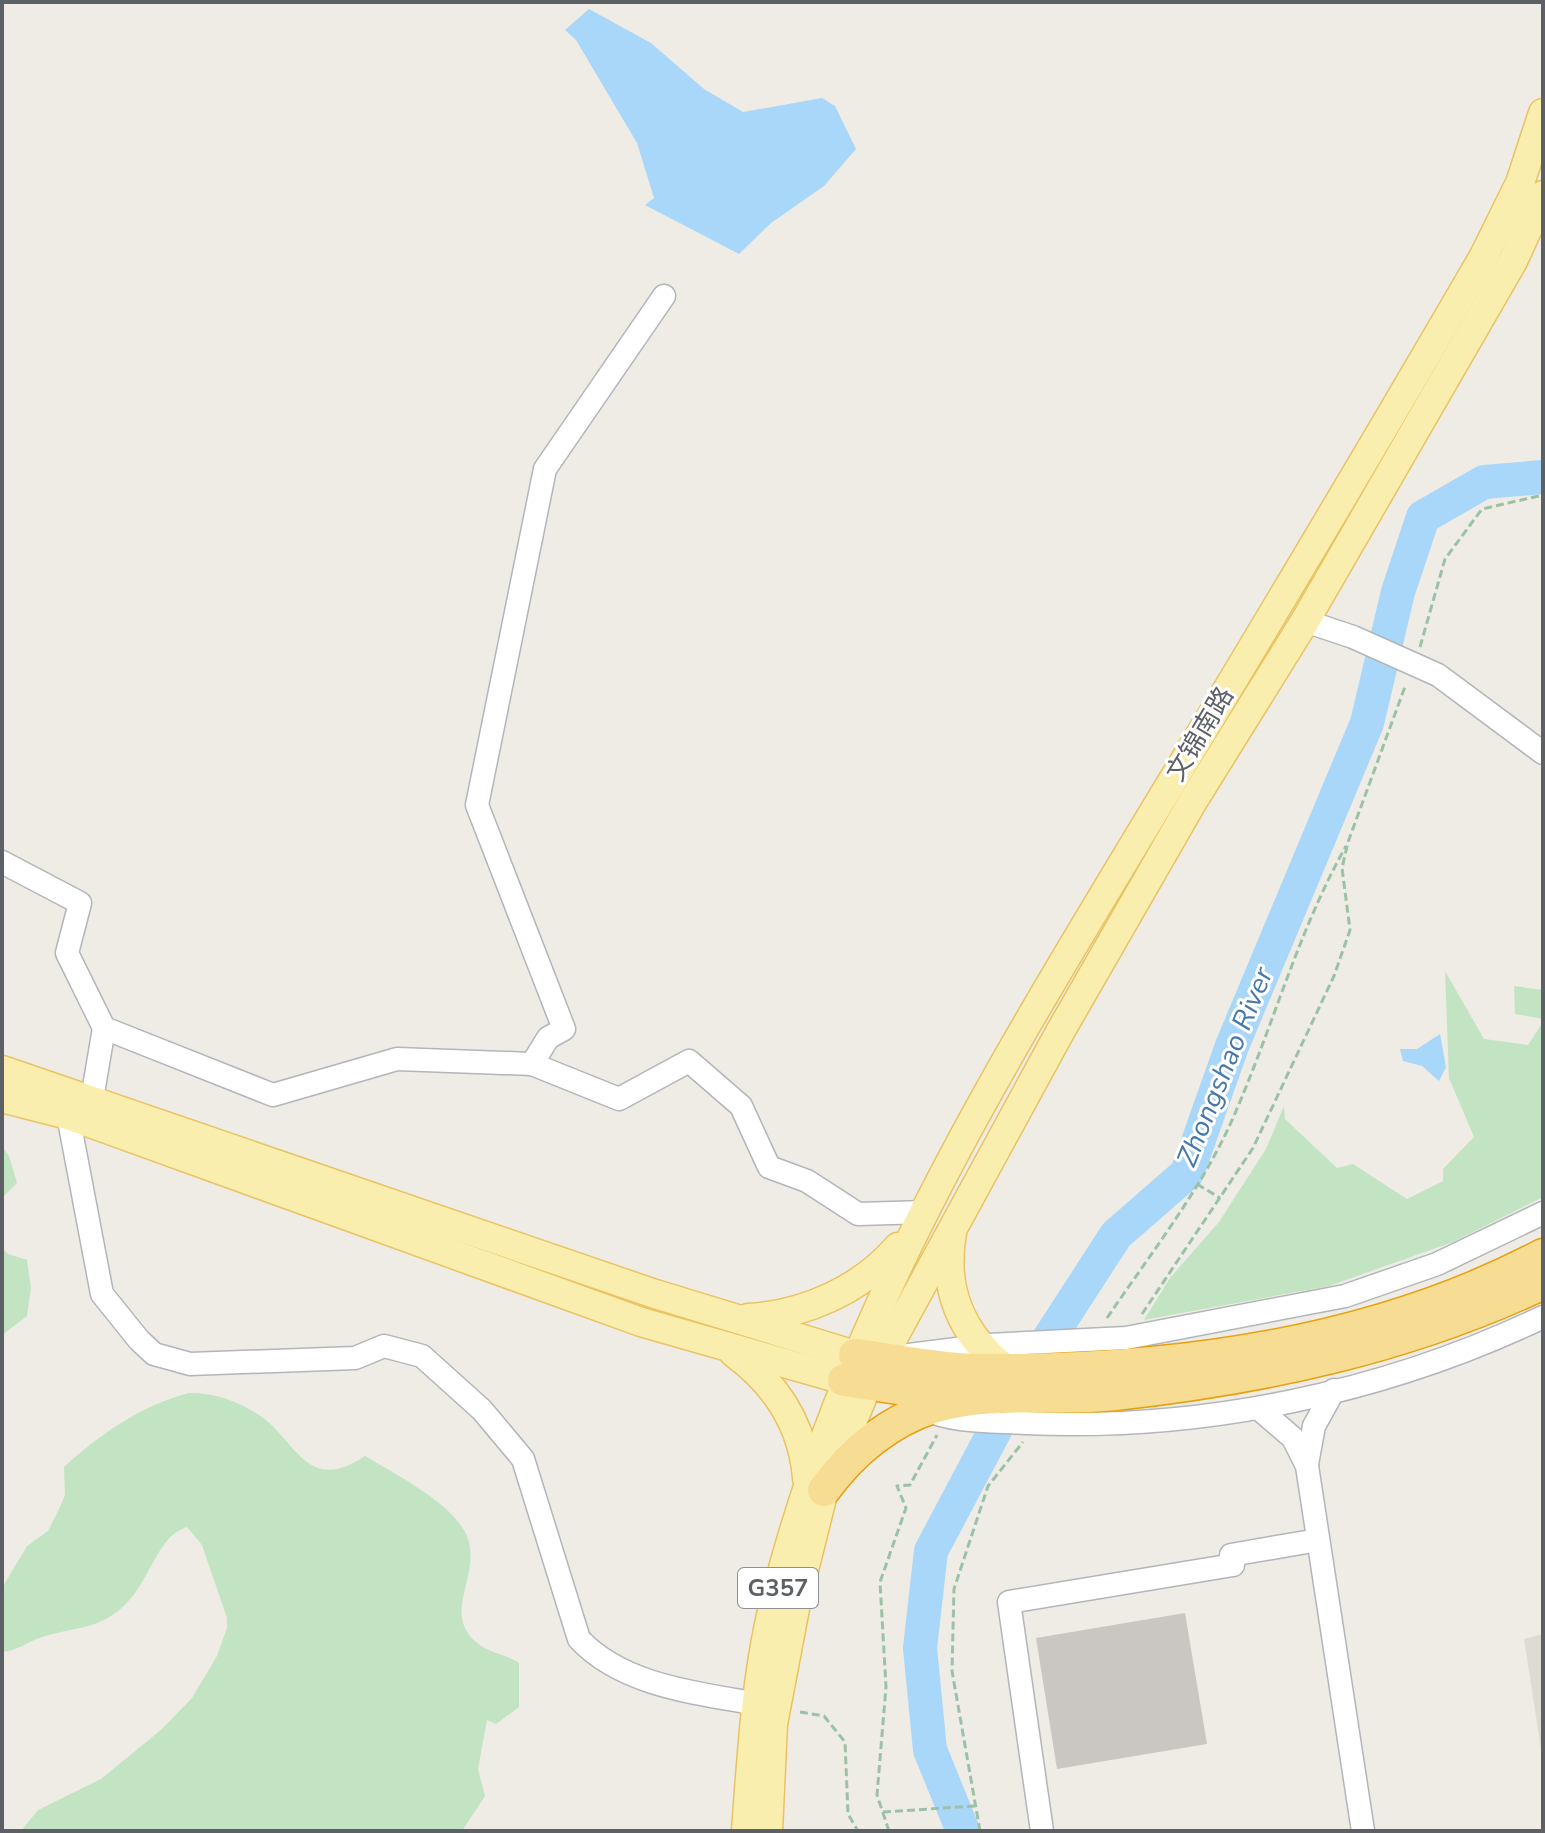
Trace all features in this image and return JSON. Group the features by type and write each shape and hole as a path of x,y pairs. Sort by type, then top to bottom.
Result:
{"highway":[{"path":"862,1369 984,1366 1118,1352 1179,1360 1323,1337 1434,1303 1543,1255"},
{"path":"984,1366 1094,1397 1182,1387 1335,1359 1438,1326 1543,1283"},
{"path":"816,1487 864,1445 898,1422 936,1414 984,1366"}],"main road":[{"name":"文锦南路","path":"862,1369 925,1212 1028,1021 1484,256 1520,183 1543,113"},
{"name":"文锦南路","path":"862,1369 965,1201 1193,801 1305,621 1513,261 1543,195"},
{"path":"2,1070 637,1288 736,1319 862,1369"},
{"path":"2,1098 68,1115 641,1322 715,1343 862,1369"},
{"path":"965,1201 950,1248 950,1281 959,1314 984,1366"},
{"path":"736,1319 786,1313 833,1297 855,1284 894,1252 925,1212"},
{"path":"715,1343 751,1366 779,1396 800,1439 816,1487"},
{"name":"G357","path":"746,1831 767,1706 797,1598 816,1487 862,1369"},
{"name":"G357","path":"767,1706 768,1831"}],"street":[{"path":"532,1064 548,1038 564,1029 477,805 545,469 664,296"},
{"path":"1305,621 1353,637 1438,675 1543,753"},
{"path":"2,862 80,903 67,953 104,1028 92,1099"},
{"path":"104,1028 273,1095 397,1059 532,1064 619,1099 689,1061 741,1106 769,1167 807,1181 858,1214 925,1212"},
{"path":"68,1115 102,1294 154,1354 190,1364 240,1365 355,1358 384,1346 422,1356 482,1410 523,1459 579,1639 592,1653 663,1687 767,1706"},
{"path":"1118,1352 1345,1296 1437,1264 1543,1213"},
{"path":"862,1369 936,1414 1078,1425 1177,1419 1258,1408 1421,1368 1484,1345 1543,1317"},
{"path":"1307,1466 1314,1426 1334,1390"},
{"path":"1258,1408 1293,1438 1307,1466 1363,1831"},
{"path":"1042,1831 1009,1602 1233,1565 1231,1555 1318,1540"}],"path":[{"path":"1118,1352 1253,1148 1334,976 1350,930 1342,868 1348,842 1413,664 1445,559 1482,509 1543,495"},
{"path":"1107,1318 1197,1184 1228,1128 1321,891 1348,842"},
{"path":"1197,1184 1220,1198"},
{"path":"889,1831 877,1795 886,1687 880,1582 906,1508 897,1486 910,1485 936,1414"},
{"path":"980,1831 952,1671 954,1589 988,1486 1038,1423"},
{"path":"767,1706 824,1716 845,1742 848,1814 858,1831"},
{"path":"882,1813 975,1806"}],"shaded area":[{"path":"1543,1634 1543,1762 1524,1639"}],"green space":[{"path":"1445,971 1484,1039 1528,1045 1543,1022 1543,1197 1453,1242 1329,1286 1144,1320 1170,1278 1219,1222 1266,1149 1284,1106 1285,1119 1337,1168 1353,1164 1407,1199 1443,1181 1443,1169 1474,1137 1449,1078"},
{"path":"1514,986 1543,990 1543,1019 1515,1014"},
{"path":"2,1146 9,1156 17,1183 2,1198"},
{"path":"2,1248 8,1254 27,1260 31,1288 27,1316 2,1335"},
{"path":"189,1393 217,1396 251,1410 272,1425 304,1460 315,1467 329,1470 345,1467 365,1456 437,1501 460,1524 470,1551 462,1621 480,1645 519,1663 519,1707 496,1724 487,1720 478,1769 485,1796 462,1831 21,1831 38,1810 101,1779 162,1729 192,1698 217,1656 227,1628 227,1618 202,1545 187,1527 167,1541 138,1589 118,1611 91,1625 42,1637 2,1652 2,1588 27,1546 48,1531 65,1495 64,1467 122,1422 155,1405"}],"water":[{"path":"589,9 651,43 704,89 743,112 822,98 835,106 856,149 824,186 771,223 739,254 645,205 654,198 637,143 576,40 565,30"},
{"path":"1440,1034 1446,1067 1439,1081 1422,1066 1403,1061 1400,1049 1417,1049"}],"building":[{"path":"1185,1613 1207,1744 1057,1769 1036,1638"}],"waterway":[{"name":"Zhongshao River","path":"963,1831 930,1750 920,1648 931,1551 1019,1385 1116,1235 1187,1173 1232,1046 1367,723 1398,592 1423,517 1484,482 1543,477"}]}
